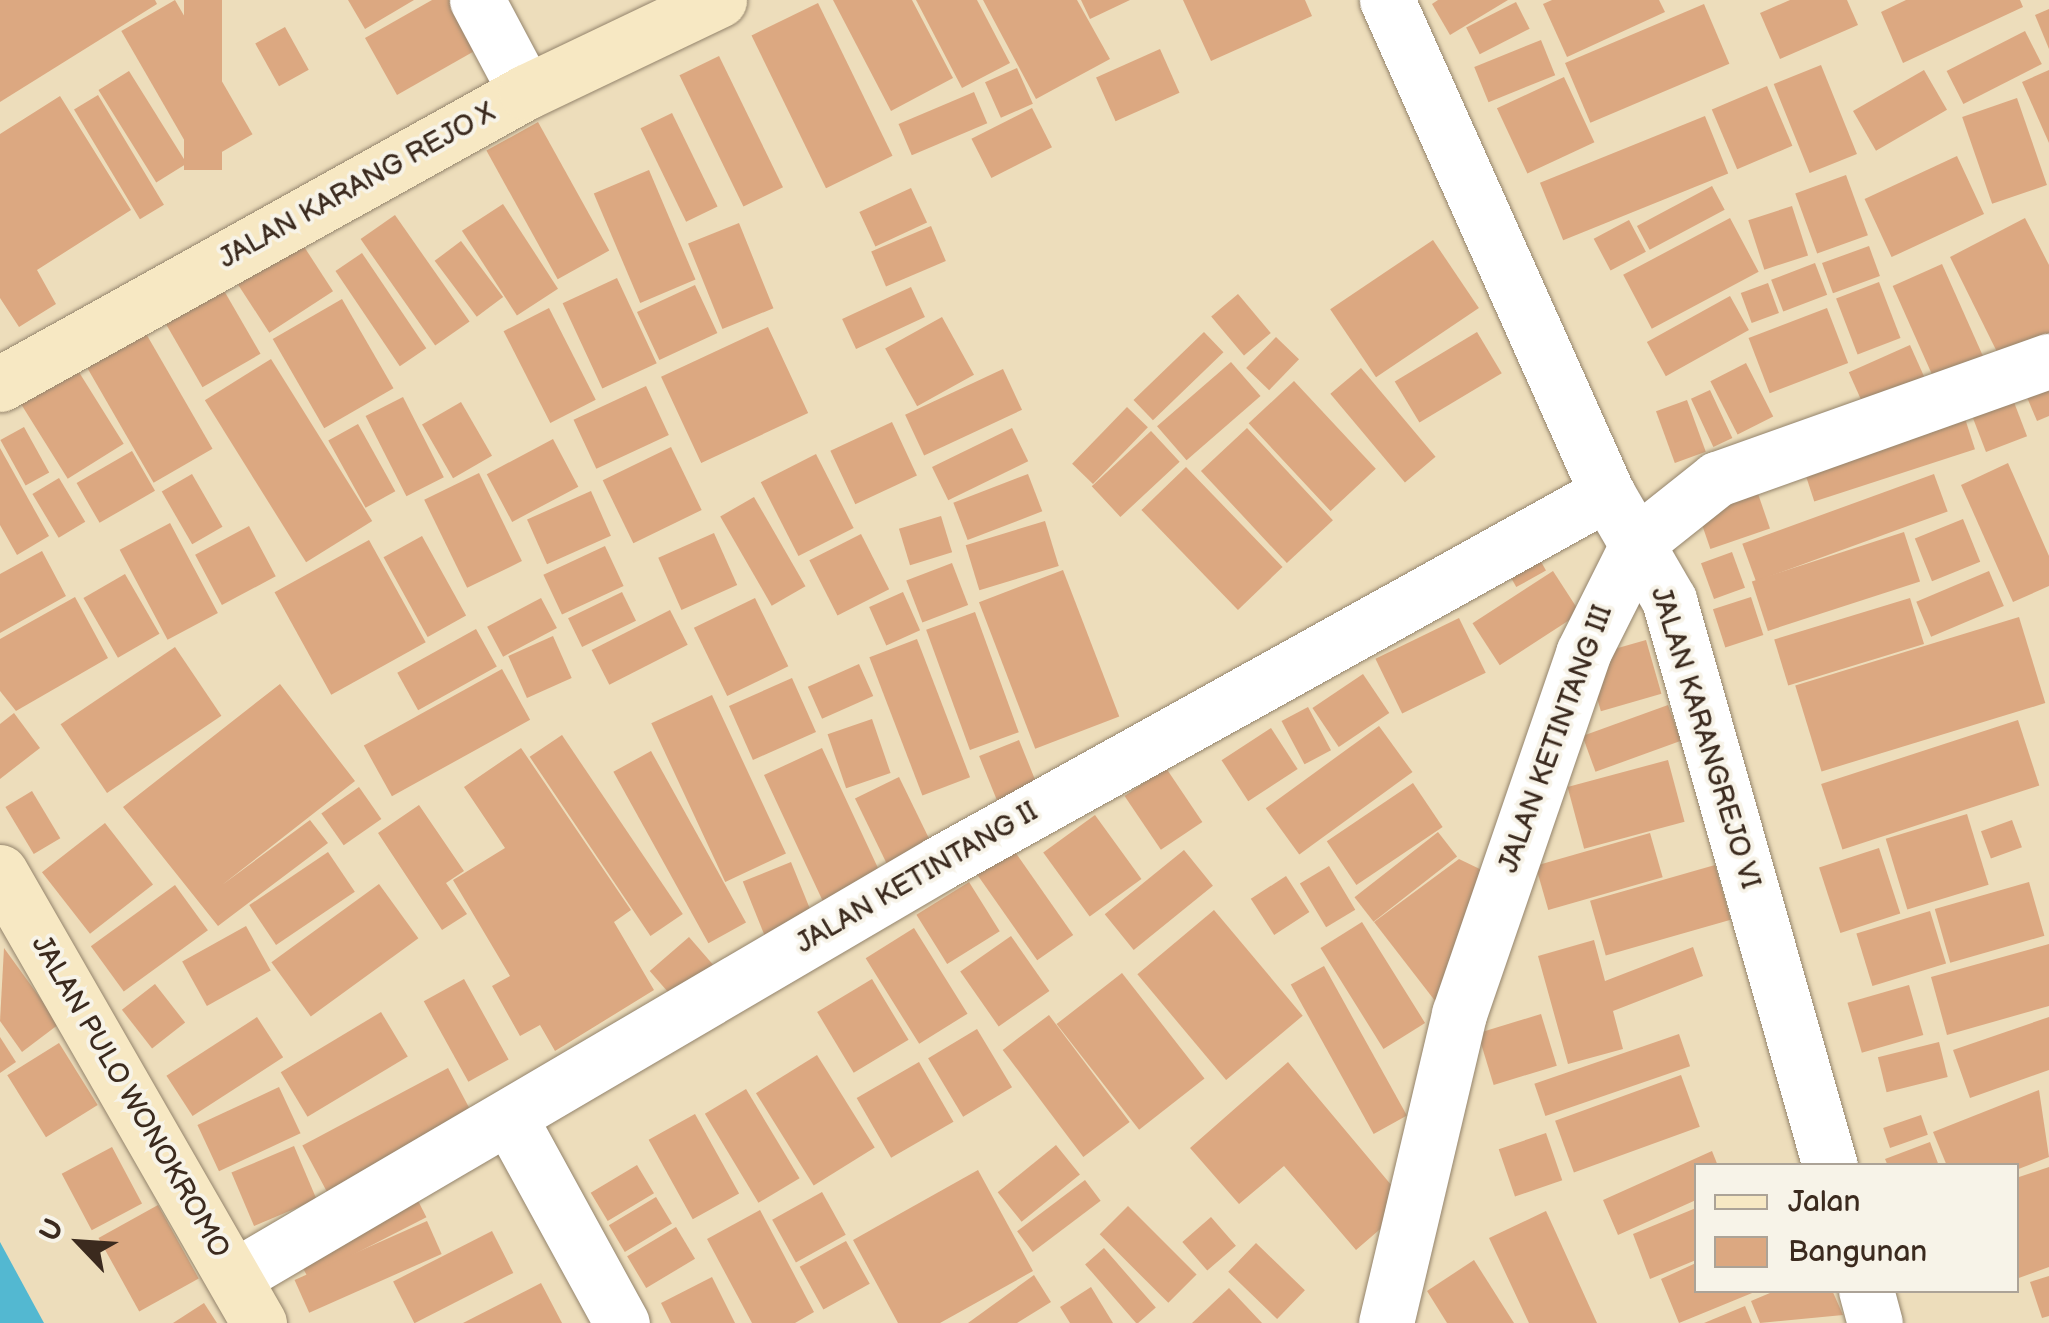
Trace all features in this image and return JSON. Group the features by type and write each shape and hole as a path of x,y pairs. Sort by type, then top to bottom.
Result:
{"street":[{"path":"476,0 526,92"},
{"name":"JALAN KARANG REJO X","path":"0,384 526,92 719,0"},
{"name":"JALAN KARANGREJO VI","path":"1387,0 1607,493 1639,541 1669,600 1829,1163"},
{"name":"JALAN KETINTANG III","path":"1386,1323 1459,1014 1583,653 1639,541 1716,479 2049,362"},
{"name":"JALAN KETINTANG II","path":"246,1300 509,1117 940,863 1607,493"},
{"name":"JALAN PULO WONOKROMO","path":"0,872 246,1300"},
{"path":"509,1117 622,1323"},
{"path":"1867,1293 1875,1323"}],"water":[{"path":"0,1242 44,1323 0,1323"}],"building":[{"path":"0,0 155,0 157,4 0,102"},
{"path":"175,0 252,134 199,165 121,31"},
{"path":"184,0 222,0 222,170 184,170"},
{"path":"348,0 414,0 365,29"},
{"path":"432,0 450,0 478,49 397,95 365,38"},
{"path":"833,0 912,0 953,78 891,111"},
{"path":"916,0 977,0 1010,63 962,88"},
{"path":"983,0 1077,0 1110,59 1036,99"},
{"path":"1081,0 1130,0 1090,19"},
{"path":"1183,0 1305,0 1312,16 1211,61"},
{"path":"1438,0 1508,0 1450,35 1432,4"},
{"path":"1552,0 1659,0 1665,12 1567,57 1543,4"},
{"path":"1790,0 1847,0 1858,25 1780,59 1760,13"},
{"path":"1906,0 2020,0 2023,7 1903,63 1881,12"},
{"path":"1516,2 1530,29 1480,54 1466,27"},
{"path":"818,3 893,156 826,188 751,35"},
{"path":"1704,4 1729,64 1590,123 1565,63"},
{"path":"2049,9 2049,49 2035,15"},
{"path":"285,27 309,70 279,86 255,43"},
{"path":"2025,31 2042,64 1963,104 1947,71"},
{"path":"1541,40 1555,75 1488,102 1474,67"},
{"path":"1160,49 1180,93 1116,121 1096,77"},
{"path":"719,56 783,187 743,207 679,75"},
{"path":"1821,65 1857,154 1810,173 1774,84"},
{"path":"1017,68 1033,104 1001,118 985,82"},
{"path":"1924,70 1947,110 1876,151 1853,111"},
{"path":"2049,70 2049,143 2022,82"},
{"path":"129,71 187,163 156,183 98,90"},
{"path":"1564,77 1594,142 1527,174 1497,108"},
{"path":"1767,86 1792,146 1737,169 1712,109"},
{"path":"974,92 987,123 912,155 899,124"},
{"path":"98,95 164,205 140,219 74,109"},
{"path":"60,96 131,210 37,270 56,304 19,327 0,298 0,134"},
{"path":"2017,98 2047,185 1992,204 1962,117"},
{"path":"1032,108 1052,147 991,178 971,139"},
{"path":"672,113 718,206 686,222 641,128"},
{"path":"1705,116 1728,173 1563,240 1540,183"},
{"path":"538,122 609,251 558,279 486,151"},
{"path":"1957,156 1984,214 1892,257 1865,199"},
{"path":"649,170 695,280 640,303 594,193"},
{"path":"1846,175 1868,235 1817,254 1795,193"},
{"path":"1712,186 1725,210 1650,250 1637,226"},
{"path":"911,188 927,222 875,247 859,212"},
{"path":"503,204 558,289 517,315 462,231"},
{"path":"1792,206 1808,255 1764,270 1748,220"},
{"path":"395,215 470,321 435,346 361,239"},
{"path":"1730,218 1759,272 1652,329 1623,275"},
{"path":"2025,218 2049,265 2049,333 2000,358 1950,257"},
{"path":"1629,220 1646,252 1611,271 1594,239"},
{"path":"739,223 773,308 722,329 688,244"},
{"path":"290,225 333,291 269,333 226,266"},
{"path":"931,226 946,261 886,286 871,251"},
{"path":"1433,240 1479,308 1376,377 1330,309"},
{"path":"461,241 503,297 477,317 435,261"},
{"path":"1869,246 1880,276 1833,293 1822,263"},
{"path":"362,253 426,348 400,366 335,271"},
{"path":"1815,263 1827,295 1783,312 1771,280"},
{"path":"1942,264 1985,360 1935,382 1893,286"},
{"path":"215,275 260,354 202,387 157,308"},
{"path":"617,278 657,363 602,389 563,303"},
{"path":"1879,282 1901,338 1858,354 1836,298"},
{"path":"1768,283 1779,313 1752,323 1741,293"},
{"path":"695,285 717,333 659,360 637,312"},
{"path":"911,287 925,317 856,349 842,319"},
{"path":"1238,294 1271,333 1244,356 1211,316"},
{"path":"1730,296 1749,330 1666,376 1647,342"},
{"path":"342,299 394,388 324,428 273,339"},
{"path":"549,308 596,400 550,423 504,331"},
{"path":"1827,308 1848,363 1770,393 1749,338"},
{"path":"942,317 974,375 917,406 885,349"},
{"path":"137,318 213,449 154,483 78,352"},
{"path":"768,327 808,413 701,463 661,377"},
{"path":"1204,332 1223,352 1153,420 1134,400"},
{"path":"1477,332 1502,373 1419,423 1395,381"},
{"path":"1276,337 1299,359 1269,390 1246,368"},
{"path":"1910,345 1928,386 1867,413 1849,372"},
{"path":"67,353 124,444 68,479 11,388"},
{"path":"271,359 372,521 306,562 205,400"},
{"path":"1231,362 1261,396 1187,460 1157,426"},
{"path":"1746,363 1773,416 1738,435 1710,381"},
{"path":"1361,368 1436,457 1405,483 1330,394"},
{"path":"1003,369 1022,410 924,455 905,415"},
{"path":"2049,372 2049,416 2037,421 2021,383"},
{"path":"1294,381 1376,469 1330,511 1249,423"},
{"path":"2007,384 2027,436 1986,452 1966,400"},
{"path":"646,386 669,435 596,469 573,420"},
{"path":"1710,390 1732,438 1713,447 1691,399"},
{"path":"403,397 444,477 406,496 366,416"},
{"path":"1958,397 1975,449 1814,502 1797,449"},
{"path":"1687,400 1706,452 1675,463 1656,411"},
{"path":"461,402 492,456 453,478 422,424"},
{"path":"1127,407 1148,427 1093,484 1072,464"},
{"path":"892,422 917,475 855,504 830,451"},
{"path":"358,424 395,491 366,508 328,440"},
{"path":"24,427 49,472 26,486 0,440"},
{"path":"1012,428 1028,461 948,500 932,467"},
{"path":"1247,428 1333,520 1287,563 1201,471"},
{"path":"1151,431 1180,462 1120,517 1092,486"},
{"path":"553,439 578,487 512,522 487,474"},
{"path":"671,447 702,510 633,543 603,480"},
{"path":"0,448 49,536 17,555 0,525"},
{"path":"132,451 155,491 100,523 77,483"},
{"path":"816,454 854,528 798,556 761,482"},
{"path":"2008,463 2049,556 2049,586 2013,602 1961,485"},
{"path":"1186,467 1283,567 1238,610 1141,510"},
{"path":"479,473 522,561 467,588 424,500"},
{"path":"192,474 222,527 192,544 162,492"},
{"path":"1028,474 1042,511 968,540 953,503"},
{"path":"1934,474 1948,512 1756,581 1742,544"},
{"path":"59,478 85,522 59,538 32,494"},
{"path":"1755,485 1770,528 1710,549 1695,506"},
{"path":"591,491 611,536 547,564 527,519"},
{"path":"754,497 806,586 772,606 720,516"},
{"path":"941,516 952,552 910,565 899,529"},
{"path":"1963,519 1980,562 1932,581 1915,538"},
{"path":"1045,521 1059,566 979,590 966,545"},
{"path":"170,523 218,613 168,640 120,550"},
{"path":"249,526 276,576 222,605 195,555"},
{"path":"1904,532 1920,581 1768,631 1752,581"},
{"path":"714,533 737,585 681,610 658,558"},
{"path":"861,534 889,589 837,616 809,560"},
{"path":"422,536 466,616 428,637 384,557"},
{"path":"369,540 426,642 331,695 275,592"},
{"path":"1529,540 1546,571 1516,587 1499,556"},
{"path":"605,546 624,586 562,615 543,575"},
{"path":"42,551 66,596 0,633 0,574"},
{"path":"1732,552 1745,588 1714,599 1701,563"},
{"path":"952,563 968,605 922,623 906,581"},
{"path":"1063,570 1119,717 1035,749 979,602"},
{"path":"1553,571 1580,613 1500,665 1472,623"},
{"path":"1989,571 2004,606 1931,637 1916,602"},
{"path":"125,574 160,634 118,658 83,598"},
{"path":"622,592 636,621 582,647 568,618"},
{"path":"903,592 920,630 886,645 869,607"},
{"path":"75,597 108,658 16,711 0,691 0,639"},
{"path":"1751,597 1763,635 1725,647 1713,609"},
{"path":"541,598 557,628 503,657 487,627"},
{"path":"755,598 788,666 727,696 694,628"},
{"path":"1910,598 1924,644 1788,685 1774,640"},
{"path":"670,610 688,645 609,685 592,650"},
{"path":"975,612 1019,732 970,750 926,630"},
{"path":"2019,617 2045,703 1822,771 1795,685"},
{"path":"1459,618 1486,673 1402,714 1375,659"},
{"path":"476,629 497,667 418,710 397,673"},
{"path":"553,636 572,678 527,698 508,656"},
{"path":"917,639 970,777 922,795 869,657"},
{"path":"1646,640 1661,694 1601,711 1585,657"},
{"path":"175,647 221,716 107,793 61,724"},
{"path":"859,664 873,696 822,719 808,687"},
{"path":"502,669 530,720 392,796 364,746"},
{"path":"1363,674 1389,713 1339,747 1312,708"},
{"path":"792,678 816,732 753,760 729,706"},
{"path":"280,684 355,781 222,885 310,820 328,843 218,926 123,807"},
{"path":"712,695 786,854 725,882 651,723"},
{"path":"1668,705 1681,741 1595,772 1582,736"},
{"path":"1308,707 1331,750 1305,764 1282,721"},
{"path":"14,713 40,748 0,779 0,724"},
{"path":"872,719 891,773 846,788 828,734"},
{"path":"2018,720 2039,786 1842,850 1821,784"},
{"path":"1379,726 1413,772 1299,854 1266,808"},
{"path":"1271,728 1298,769 1248,801 1222,760"},
{"path":"562,735 683,914 650,936 530,757"},
{"path":"1019,740 1042,797 1002,813 979,756"},
{"path":"521,748 631,910 614,922 654,990 555,1051 540,1025 520,1036 492,986 510,976 453,880 505,848 464,787"},
{"path":"822,748 883,879 825,906 764,775"},
{"path":"651,751 746,922 708,943 613,772"},
{"path":"1668,760 1685,822 1584,849 1568,787"},
{"path":"1166,768 1202,822 1161,850 1125,796"},
{"path":"899,777 932,845 888,867 855,798"},
{"path":"1413,783 1443,827 1356,885 1327,841"},
{"path":"359,787 381,819 344,845 321,813"},
{"path":"32,791 60,838 34,854 5,807"},
{"path":"419,805 464,871 446,883 467,914 442,930 378,833"},
{"path":"1967,814 1989,885 1907,910 1886,839"},
{"path":"1095,815 1141,879 1090,917 1043,853"},
{"path":"2012,820 2022,847 1991,859 1981,831"},
{"path":"105,823 153,884 90,934 42,872"},
{"path":"1438,832 1457,856 1374,922 1354,897"},
{"path":"1650,833 1663,877 1548,910 1536,866"},
{"path":"1879,848 1900,914 1840,933 1819,867"},
{"path":"1013,849 1073,935 1037,960 977,874"},
{"path":"1184,850 1213,886 1134,950 1105,914"},
{"path":"328,852 355,892 276,945 249,905"},
{"path":"1459,859 1486,872 1439,1006 1374,922"},
{"path":"791,862 815,921 767,941 743,881"},
{"path":"1715,865 1731,920 1606,956 1590,901"},
{"path":"1329,866 1355,910 1326,927 1300,884"},
{"path":"1286,876 1309,912 1274,935 1251,899"},
{"path":"969,882 1000,931 947,964 916,915"},
{"path":"2029,882 2044,936 1950,963 1935,909"},
{"path":"379,884 418,938 311,1016 271,962"},
{"path":"175,885 208,930 124,991 91,946"},
{"path":"1214,910 1303,1016 1226,1080 1137,974"},
{"path":"1930,911 1946,964 1872,986 1856,934"},
{"path":"1362,922 1425,1023 1384,1049 1320,948"},
{"path":"246,926 271,971 207,1006 182,961"},
{"path":"914,928 968,1014 919,1044 866,958"},
{"path":"1011,936 1049,991 999,1026 960,972"},
{"path":"689,937 715,967 676,1001 650,971"},
{"path":"1594,940 1605,981 1693,947 1703,976 1613,1011 1623,1049 1568,1064 1538,956"},
{"path":"2049,944 2049,1006 1947,1035 1931,977"},
{"path":"4,948 59,1024 22,1052 0,1021"},
{"path":"1324,966 1407,1116 1374,1134 1291,984"},
{"path":"1122,973 1204,1079 1139,1130 1057,1024"},
{"path":"464,979 509,1059 468,1082 424,1001"},
{"path":"872,979 909,1040 854,1073 817,1012"},
{"path":"155,984 185,1023 152,1048 122,1010"},
{"path":"1909,985 1923,1035 1862,1053 1847,1003"},
{"path":"381,1012 408,1057 307,1117 281,1072"},
{"path":"1541,1014 1557,1066 1494,1085 1478,1033"},
{"path":"1049,1015 1130,1122 1083,1157 1003,1050"},
{"path":"257,1017 283,1057 193,1116 166,1076"},
{"path":"2049,1017 2049,1070 1970,1098 1953,1050"},
{"path":"977,1029 1012,1087 963,1117 928,1058"},
{"path":"1679,1034 1690,1066 1545,1116 1534,1084"},
{"path":"0,1037 16,1062 0,1073"},
{"path":"1939,1042 1948,1077 1887,1092 1878,1057"},
{"path":"59,1043 98,1105 46,1137 7,1075"},
{"path":"817,1055 875,1147 814,1186 756,1093"},
{"path":"919,1062 953,1122 891,1158 857,1098"},
{"path":"1288,1062 1408,1205 1356,1250 1284,1166 1239,1204 1190,1148"},
{"path":"448,1068 474,1117 328,1194 302,1145"},
{"path":"1681,1075 1700,1127 1574,1173 1555,1121"},
{"path":"279,1087 301,1133 219,1171 197,1125"},
{"path":"746,1089 800,1178 758,1203 705,1114"},
{"path":"2039,1090 2049,1157 2019,1169 2019,1163 1946,1163 1933,1132"},
{"path":"695,1114 739,1194 693,1219 649,1140"},
{"path":"1921,1115 1928,1135 1890,1148 1883,1128"},
{"path":"1546,1133 1562,1180 1515,1197 1499,1149"},
{"path":"1930,1142 1938,1163 1887,1163 1885,1159"},
{"path":"1056,1145 1080,1175 1022,1222 998,1192"},
{"path":"294,1146 317,1199 254,1226 231,1173"},
{"path":"112,1147 142,1204 92,1230 62,1174"},
{"path":"1712,1151 1717,1163 1694,1163 1694,1201 1618,1235 1603,1200"},
{"path":"637,1165 654,1193 608,1221 591,1193"},
{"path":"2049,1167 2049,1267 2019,1278 2019,1177"},
{"path":"978,1170 1033,1271 940,1323 898,1323 853,1240"},
{"path":"1085,1180 1101,1201 1033,1252 1017,1231"},
{"path":"411,1187 426,1217 308,1278 292,1247"},
{"path":"822,1192 846,1235 796,1262 772,1220"},
{"path":"656,1197 672,1224 625,1252 609,1225"},
{"path":"158,1205 199,1278 139,1311 99,1238"},
{"path":"1128,1206 1197,1275 1168,1303 1100,1234"},
{"path":"1694,1209 1694,1261 1650,1279 1633,1234"},
{"path":"760,1210 814,1312 795,1323 752,1323 707,1239"},
{"path":"1546,1211 1597,1323 1529,1323 1489,1238"},
{"path":"1211,1217 1236,1246 1207,1271 1182,1242"},
{"path":"427,1221 442,1254 309,1313 295,1280"},
{"path":"676,1227 695,1259 646,1288 627,1256"},
{"path":"492,1231 513,1273 415,1323 393,1281"},
{"path":"846,1241 870,1284 823,1310 800,1267"},
{"path":"1256,1243 1305,1290 1277,1319 1228,1272"},
{"path":"1104,1248 1156,1308 1136,1323 1085,1264"},
{"path":"1474,1260 1514,1323 1447,1323 1427,1291"},
{"path":"1694,1264 1694,1293 1752,1293 1679,1323 1661,1279"},
{"path":"1034,1275 1051,1302 1017,1323 968,1323"},
{"path":"2049,1276 2049,1316 2042,1318 2030,1282"},
{"path":"712,1277 735,1323 671,1323 661,1303"},
{"path":"541,1283 562,1323 463,1323"},
{"path":"1091,1287 1113,1323 1070,1323 1060,1307"},
{"path":"1229,1288 1262,1323 1192,1323"},
{"path":"1770,1293 1833,1293 1843,1315 1760,1323 1751,1301"},
{"path":"204,1303 217,1323 173,1323"},
{"path":"1745,1306 1752,1323 1704,1323"}]}
